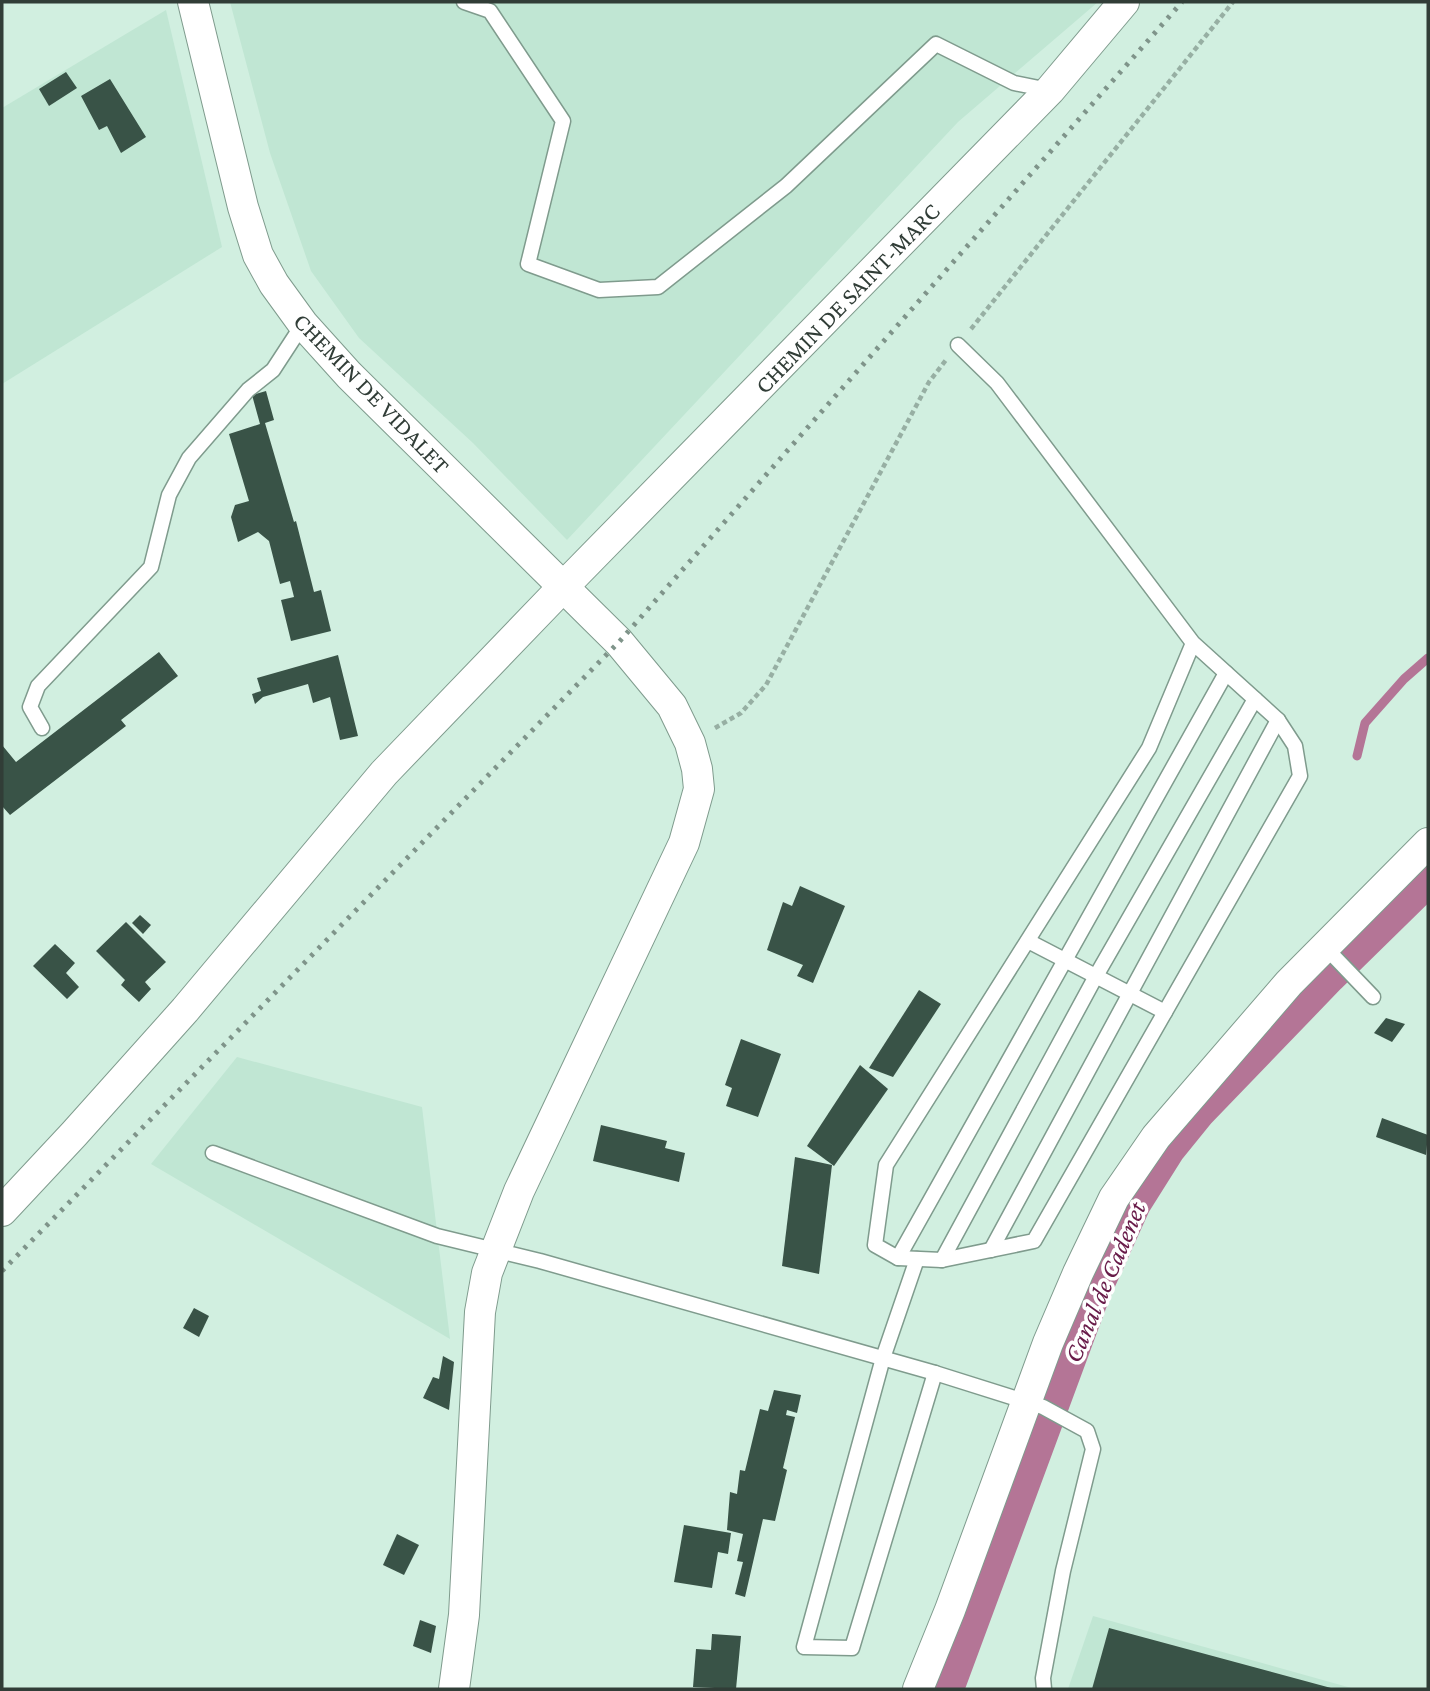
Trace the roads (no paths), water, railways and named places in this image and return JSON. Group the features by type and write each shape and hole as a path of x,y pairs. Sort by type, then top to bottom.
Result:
{"street":[{"name":"CHEMIN DE VIDALET","path":"193,2 243,207 258,255 274,284 303,324 349,375 619,642 672,706 690,743 697,769 699,789 684,843 519,1191 487,1273 480,1311 464,1615 454,1689"},
{"name":"CHEMIN DE SAINT-MARC","path":"2,1211 186,1010 384,773 1050,90 1124,2"},
{"path":"918,1689 1034,1404 1078,1273 1114,1198 1156,1138 1289,982 1326,948 1428,843"}],"lane":[{"path":"464,2 491,11 563,121 528,264 600,290 658,287 786,186 936,44 1014,83 1050,90"},
{"path":"42,728 30,708 38,686 151,567 169,495 189,458 248,390 273,370 303,324"},
{"path":"958,345 997,383 1193,643 1278,720 1295,746 1300,776 1034,1241 942,1260 898,1258 875,1245 886,1165 1149,748 1193,643"},
{"path":"898,1258 1226,673"},
{"path":"942,1260 1096,976 1255,699"},
{"path":"991,1250 1278,720"},
{"path":"1028,941 1165,1012"},
{"path":"1326,948 1373,997"},
{"path":"213,1153 437,1236 934,1373 1034,1404 1087,1431 1093,1449 1063,1571 1043,1678 1044,1689"},
{"path":"917,1259 883,1358 804,1647 852,1648 934,1373"}],"waterway":[{"path":"1357,756 1365,723 1404,679 1428,658"},
{"name":"Canal de Cadenet","path":"948,1689 1095,1292 1135,1204 1169,1150 1199,1113 1330,977 1428,881"}],"railway":[{"path":"2,1271 619,642 1182,2"}]}
